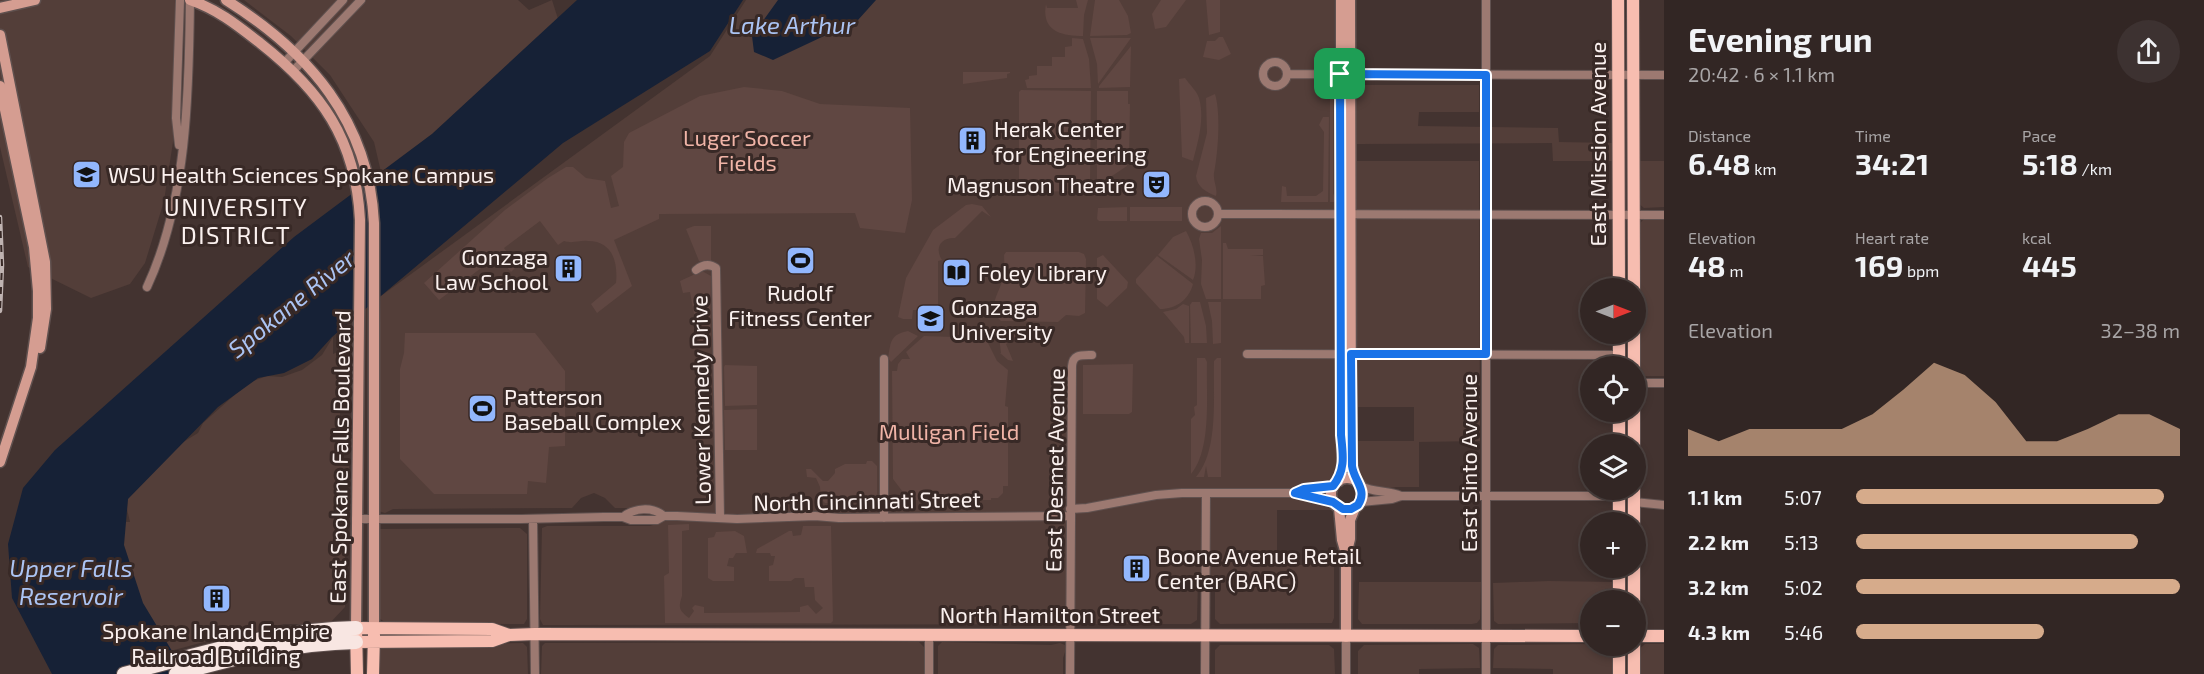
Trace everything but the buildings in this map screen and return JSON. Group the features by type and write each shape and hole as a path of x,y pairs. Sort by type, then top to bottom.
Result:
{"highway":[{"path":"176,674 281,634 324,629 356,635"},
{"path":"124,674 224,654"}],"main road":[{"name":"East Mission Avenue","path":"1618,0 1619,278"},
{"name":"East Mission Avenue","path":"1634,0 1634,278"},
{"name":"North Hamilton Street","path":"356,635 374,628 492,629 509,635"},
{"path":"373,674 374,628"},
{"name":"North Hamilton Street","path":"356,635 374,641 492,641 509,635 535,634 1580,636"},
{"path":"356,635 357,674"},
{"path":"1646,636 1664,636"},
{"path":"1619,656 1619,674"},
{"path":"1634,656 1634,674"}],"street":[{"path":"0,9 35,0"},
{"path":"180,0 176,118 180,156"},
{"path":"147,287 159,260 170,220 186,118 190,0"},
{"name":"East Spokane Falls Boulevard","path":"190,0 224,15 294,70 326,110 337,129 356,180 360,220 356,635"},
{"name":"East Spokane Falls Boulevard","path":"226,0 255,20 303,60 333,96 360,149 370,183 374,210 372,520 374,628"},
{"path":"285,62 343,0"},
{"path":"294,70 361,0"},
{"path":"1341,0 1345,74 1346,354 1351,456 1363,494 1350,520 1350,539 1346,555 1346,674"},
{"path":"1345,74 1350,0"},
{"name":"East Sinto Avenue","path":"1486,0 1486,674"},
{"path":"0,35 46,268 47,295 44,333 35,362 31,367"},
{"path":"1287,74 1664,75"},
{"path":"0,86 37,265 38,318 31,367 0,462"},
{"path":"1219,214 1664,215"},
{"name":"Lower Kennedy Drive","path":"696,270 707,265 716,268 720,517"},
{"path":"1247,354 1486,354 1580,359"},
{"path":"1346,354 1341,435 1343,462 1331,494 1336,505 1346,555"},
{"name":"East Desmet Avenue","path":"1070,674 1072,362 1077,355 1092,355"},
{"path":"884,359 884,518"},
{"path":"1646,383 1664,383"},
{"path":"1336,483 1347,478 1376,492 1391,492 1401,496"},
{"name":"North Cincinnati Street","path":"1295,493 1336,483"},
{"path":"1205,674 1206,493"},
{"name":"North Cincinnati Street","path":"356,519 623,517 631,520 657,520 664,516 762,519 815,516 884,518 1070,512 1156,495 1206,493 1295,493 1336,505"},
{"path":"1336,505 1347,510 1358,505 1401,496 1580,494"},
{"path":"1643,500 1662,506"},
{"path":"533,519 535,674"},
{"path":"929,634 929,674"}],"shaded area":[{"name":"WSU Health Sciences Spokane Campus","path":"0,0 175,0 173,142 164,201 145,263 130,284 91,298 28,267 0,147"},
{"name":"WSU Health Sciences Spokane Campus","path":"244,0 518,0 529,10 552,0 558,19 432,134 381,172 374,142 330,75 291,36"},
{"name":"Gonzaga University","path":"746,0 1334,0 1334,85 1479,85 1479,112 1419,112 1418,126 1558,128 1559,142 1614,143 1614,161 1553,161 1552,143 1357,144 1357,161 1479,161 1480,441 1419,442 1419,487 1379,490 1365,485 1356,476 1336,476 1336,510 1277,510 1277,565 1334,565 1334,618 1332,623 1220,624 1215,619 1215,580 1198,580 1197,620 1191,624 543,625 540,619 542,528 547,526 650,526 659,523 659,508 615,508 605,498 594,493 581,498 572,508 393,509 385,513 378,511 377,402 381,296 710,56","holes":["1358,407 1414,407 1414,441 1358,441"]},
{"path":"1638,161 1664,161 1664,207 1644,208 1638,203"},
{"path":"1643,220 1664,220 1664,376 1646,376 1646,356 1638,356 1638,344 1646,344 1646,278 1638,278 1638,225"},
{"path":"333,337 333,354 344,349 340,403 340,456 349,465 349,497 345,515 345,607 329,624 284,624 241,636 215,639 96,671 50,522 130,522 127,509 128,496 180,444 198,433 203,423 248,383 267,376 282,377 302,370 322,355"},
{"path":"520,528 527,534 527,619 524,624 386,623 379,618 378,531 380,529"},
{"path":"1359,582 1481,582 1480,619 1477,623 1472,624 1362,624 1358,619"},
{"path":"1615,582 1615,590 1580,590 1580,623 1498,624 1494,621 1493,583"},
{"path":"919,642 924,647 924,674 541,674 542,646 545,643"},
{"path":"942,642 1051,645 1060,643 1065,645 1066,649 1063,658 1063,674 938,674 938,646"},
{"path":"523,643 527,647 528,674 377,674 378,649 383,646"},
{"path":"1473,644 1479,648 1480,668 1419,669 1419,674 1358,674 1358,651 1364,645"},
{"path":"1580,644 1580,656 1614,656 1615,674 1553,674 1553,669 1493,668 1494,649 1498,645"},
{"path":"1646,644 1664,644 1664,674 1639,674 1639,656 1646,656"},
{"path":"1220,645 1329,645 1334,649 1335,674 1215,674 1215,650"}],"green space":[{"path":"1076,0 1088,0 1084,15 1083,36 1067,35 1054,30 1047,20 1046,4 1047,8 1078,8"},
{"path":"1095,0 1119,0 1128,16 1131,33 1090,36"},
{"path":"1161,0 1186,0 1166,27 1155,29 1152,14"},
{"path":"1206,0 1220,0 1220,32 1209,35"},
{"path":"1223,37 1231,54 1219,60 1203,57 1207,41 1215,41"},
{"path":"1072,38 1083,39 1089,59 1091,88 1027,88 1025,80 1029,79 1029,76 1037,75 1037,66 1052,66 1052,57 1065,57 1065,47 1072,46"},
{"path":"1090,38 1131,38 1098,84 1097,64"},
{"path":"1131,46 1130,87 1099,88 1099,86"},
{"path":"963,72 1010,73 1007,74 1007,78 963,84"},
{"path":"1185,78 1197,93 1201,106 1200,130 1193,161 1182,157 1179,79"},
{"name":"Luger Soccer Fields","path":"744,87 782,91 820,104 910,108 912,200 905,233 860,228 855,213 659,214 659,219 614,240 632,286 597,313 591,304 616,283 616,268 612,254 596,242 564,241 558,245 540,221 504,248 517,266 511,272 505,265 500,268 493,259 439,300 424,283 505,210 566,167 573,167 586,178 605,181 611,208 619,206 611,176 623,167 624,142 629,133 700,96"},
{"path":"1021,90 1091,91 1090,186 1088,191 1019,192 1019,92"},
{"path":"1330,90 1336,91 1333,99 1333,193 1336,200 1334,202 1330,202"},
{"path":"1097,91 1128,91 1128,104 1130,104 1129,162 1127,166 1097,186"},
{"path":"1215,94 1218,122 1214,176 1216,196 1203,189 1196,176 1207,133 1206,98"},
{"path":"1323,117 1329,117 1328,202 1281,202 1282,186 1286,187 1287,196 1316,196 1323,191 1324,132 1319,125"},
{"path":"966,205 982,206 991,217 982,211 955,238 946,239 940,244 939,251 942,260 938,261 938,317 928,317 928,310 913,310 912,319 898,317 906,278 933,230"},
{"path":"1127,207 1127,221 1099,221 1097,219 1098,208"},
{"path":"1130,207 1182,207 1182,221 1130,221"},
{"path":"694,226 711,226 711,261 699,261 686,229"},
{"path":"1221,226 1221,299 1206,299 1201,284 1202,260 1199,239 1201,233 1212,233"},
{"path":"1186,231 1195,256 1196,268 1193,280 1158,255 1173,237"},
{"path":"1223,243 1226,243 1228,249 1263,249 1263,255 1250,255 1263,256 1265,285 1261,286 1261,299 1223,299"},
{"path":"1006,252 1079,252 1084,254 1086,259 1085,313 1079,316 1066,315 1058,322 1001,321 996,316 994,305 1004,275"},
{"path":"1103,255 1128,282 1127,288 1107,307 1097,299 1097,258"},
{"path":"1157,256 1193,284 1185,299 1166,309 1160,309 1136,283 1136,279"},
{"path":"702,271 711,276 710,340 705,347 700,348 690,292 683,293 680,281"},
{"path":"1192,302 1200,302 1206,326 1207,343 1191,343 1190,305"},
{"path":"1208,302 1221,302 1221,343 1213,344"},
{"path":"1183,304 1189,306 1189,343 1185,343 1184,337 1163,312 1176,309"},
{"path":"1016,329 1035,329 1036,331 1047,329 1047,336 1021,336 1006,344 1013,361 1000,353 999,337 1003,334"},
{"path":"908,331 918,336 891,362 888,358 892,340"},
{"name":"Patterson Baseball Complex","path":"405,333 535,333 565,371 565,446 549,447 546,483 528,481 527,494 434,494 400,459 400,369"},
{"name":"Mulligan Field","path":"924,336 982,338 988,343 997,361 1008,370 1005,406 1008,407 1008,486 1003,486 1003,493 998,498 991,498 991,500 909,500 893,479 892,371 897,371 902,359 910,359 906,352"},
{"path":"1197,358 1205,358 1207,362 1206,421 1202,451 1191,474 1191,419 1195,415 1194,407 1197,405"},
{"path":"1221,358 1221,477 1208,477 1206,466 1204,477 1196,477 1203,466 1212,438 1214,361"},
{"path":"1133,364 1132,412 1129,414 1083,414 1083,365"},
{"path":"725,365 757,366 757,405 725,406"},
{"path":"757,409 757,450 725,450 724,410"},
{"path":"867,461 872,461 877,466 877,494 874,503 825,503 821,499 820,487 816,478 807,477 806,469 811,469 823,481 828,481 835,473 835,469 845,464 866,464"},
{"path":"689,524 689,530 682,531 680,606 681,611 689,618 695,605 704,607 704,613 800,612 800,607 808,605 816,614 823,608 815,600 814,587 805,587 804,578 795,578 791,581 769,581 769,566 773,565 775,556 771,556 770,553 756,553 757,549 789,531 792,531 793,536 801,535 803,526 831,526 833,621 831,623 665,623 664,576 669,573 668,525"},
{"path":"735,531 744,536 747,553 736,553 733,558 729,558 727,566 734,567 734,581 713,581 708,578 708,538 714,537 716,532"}],"water":[{"name":"Upper Falls Reservoir","path":"577,0 743,0 710,51 563,143 332,337 312,359 284,373 258,378 218,407 128,499 124,545 143,603 175,656 196,674 52,674 12,598 8,544 23,488 55,450 294,237 432,134"},
{"name":"Lake Arthur","path":"778,0 876,0 858,20 773,60 754,52 752,36"}],"railway":[{"path":"0,217 2,265 0,311"}],"place":[{"name":"Herak Center for Engineering","path":"973,141"},
{"name":"WSU Health Sciences Spokane Campus","path":"87,174"},
{"name":"Magnuson Theatre","path":"1156,184"},
{"name":"Rudolf Fitness Center","path":"800,260"},
{"name":"Gonzaga Law School","path":"569,269"},
{"name":"Foley Library","path":"957,272"},
{"name":"Gonzaga University","path":"930,319"},
{"name":"Patterson Baseball Complex","path":"483,409"},
{"name":"Boone Avenue Retail Center (BARC)","path":"1136,568"},
{"name":"Spokane Inland Empire Railroad Building","path":"216,598"}],"district":[{"name":"UNIVERSITY DISTRICT","path":"236,220"}],"route":[{"path":"1340,74 1486,75 1486,354 1351,354 1352,466 1355,480 1361,486 1363,494 1361,502 1355,508 1347,510 1339,508 1333,502 1317,497 1304,497 1295,493 1304,489 1333,486 1339,480 1343,466 1340,74"}],"water label":[{"name":"Spokane River","path":"291,303"}]}
